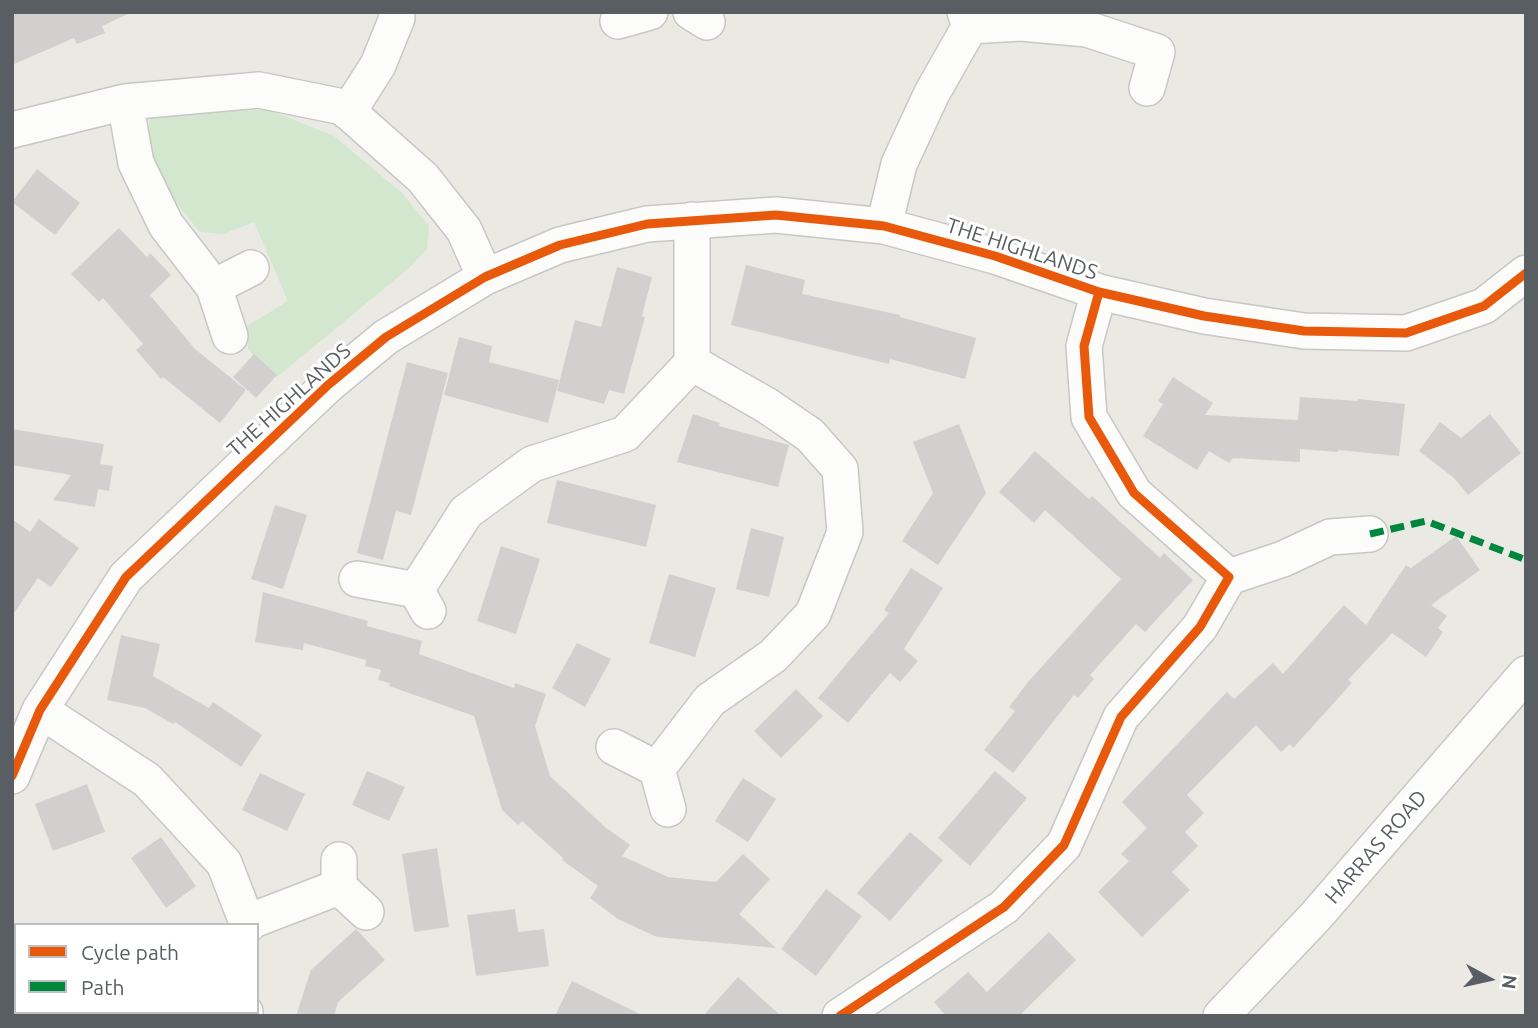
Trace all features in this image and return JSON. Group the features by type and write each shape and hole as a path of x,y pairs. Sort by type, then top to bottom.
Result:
{"street":[{"path":"348,112 378,65 397,18 396,12"},
{"path":"884,226 899,164 967,19 1087,29 1170,46 1147,88"},
{"path":"12,130 125,102 259,90 343,107 423,178 464,230 485,277"},
{"path":"125,102 136,163 166,225 214,287 230,336"},
{"name":"THE HIGHLANDS","path":"12,776 40,710 126,577 328,385 386,337 485,277 560,245 647,223 776,215 884,226 995,256 1099,292 1204,316 1304,331 1406,333 1484,306 1526,273"},
{"path":"357,579 422,600 466,512 532,464 625,434 692,363 692,220"},
{"path":"214,287 251,268"},
{"path":"1099,292 1084,346 1089,417 1134,494 1229,577"},
{"path":"657,769 710,700 774,656 813,614 845,532 840,469 810,435 766,405 692,363"},
{"path":"829,1012 1004,907 1064,845 1121,717 1200,628 1229,577 1283,559 1330,529 1370,534"},
{"name":"HARRAS ROAD","path":"1221,1016 1315,916 1526,674"},
{"path":"40,710 147,780 224,863 248,923 339,874 366,912"},
{"path":"614,747 657,769 668,809"}],"green space":[{"path":"269,110 334,136 402,193 429,226 427,249 409,268 277,377 248,350 246,327 288,301 254,222 223,234 200,232 165,189 148,145 150,112"}],"building":[{"path":"12,12 132,12 102,26 105,33 77,44 74,38 12,65"},
{"path":"37,169 80,203 55,235 12,202"},
{"path":"119,228 147,257 150,253 171,275 150,295 195,349 246,390 220,423 163,377 161,379 136,350 143,344 103,298 99,302 71,274"},
{"path":"746,265 805,280 802,294 900,315 976,338 965,379 890,359 889,364 731,325"},
{"path":"617,267 652,277 642,316 645,317 624,394 609,390 604,404 557,391 575,320 601,327"},
{"path":"459,337 492,346 489,362 559,380 548,423 444,395"},
{"path":"254,354 277,375 256,398 233,377"},
{"path":"407,362 448,373 411,515 396,511 383,560 357,553"},
{"path":"1173,377 1213,403 1205,415 1298,420 1300,397 1405,404 1399,456 1300,449 1300,462 1233,458 1229,463 1209,451 1197,470 1143,436 1163,404 1158,401"},
{"path":"693,414 720,423 719,426 789,445 778,487 677,462"},
{"path":"1490,414 1521,453 1468,495 1454,478 1419,451 1440,422 1461,438"},
{"path":"959,424 986,493 938,565 902,541 933,493 913,442"},
{"path":"12,429 104,444 100,464 113,466 109,491 98,489 95,507 53,500 71,475 12,465"},
{"path":"1035,451 1089,499 1092,496 1160,558 1164,553 1193,580 1145,632 1136,624 1090,675 1094,679 1078,698 1074,695 1013,773 984,750 1015,711 1009,707 1028,682 1121,579 1045,510 1034,523 999,492"},
{"path":"557,480 656,505 646,547 547,523"},
{"path":"275,505 307,515 283,589 251,579"},
{"path":"12,519 30,532 39,519 79,548 51,587 38,578 12,616"},
{"path":"751,528 784,537 769,597 736,589"},
{"path":"1456,536 1480,570 1431,605 1447,616 1438,628 1443,632 1426,657 1392,633 1348,680 1352,683 1293,748 1290,744 1281,752 1256,725 1187,795 1204,813 1185,832 1198,846 1172,872 1190,890 1142,937 1098,892 1129,861 1121,854 1147,828 1122,802 1227,692 1234,699 1273,663 1283,674 1344,605 1366,625 1406,565 1411,568"},
{"path":"501,546 540,559 516,634 477,621"},
{"path":"911,568 943,588 904,649 918,661 900,682 890,673 848,723 818,698 889,613 884,610"},
{"path":"669,574 716,588 695,657 649,643"},
{"path":"263,592 368,621 367,626 422,641 419,654 514,688 515,683 546,694 535,726 550,776 605,827 630,845 622,856 668,877 716,882 743,854 770,879 739,914 776,948 657,937 618,919 590,898 598,886 562,860 563,858 522,821 518,825 502,810 474,716 389,686 390,683 378,680 381,670 365,666 366,660 304,643 303,650 255,642"},
{"path":"121,635 160,644 153,676 209,708 213,702 262,735 241,767 175,722 173,724 145,708 107,700"},
{"path":"577,643 611,659 585,707 552,688"},
{"path":"796,689 823,716 781,758 754,731"},
{"path":"367,771 405,787 389,821 352,805"},
{"path":"995,771 1027,798 970,866 938,838"},
{"path":"260,773 305,794 287,831 242,810"},
{"path":"743,778 776,799 748,842 715,821"},
{"path":"87,784 105,832 53,851 35,804"},
{"path":"910,832 943,860 890,921 857,893"},
{"path":"161,837 196,886 166,908 131,858"},
{"path":"437,848 449,927 414,932 402,854"},
{"path":"826,889 862,916 816,976 781,949"},
{"path":"515,909 518,932 544,929 549,966 476,976 467,915"},
{"path":"356,929 385,960 338,1002 334,1016 296,1016 311,970"},
{"path":"1049,932 1076,960 1019,1016 946,1016 934,1002 968,972 987,992"},
{"path":"738,977 781,1016 703,1016"},
{"path":"572,981 644,1016 555,1016"}],"marked path":[{"path":"1370,534 1426,521 1526,560"}],"cycle path":[{"path":"12,776 40,710 126,577 328,385 386,337 485,277 560,245 647,224 776,215 884,226 995,256 1099,292 1204,316 1304,331 1406,333 1484,306 1526,273"},
{"path":"840,1016 1004,907 1064,845 1121,717 1200,627 1229,577 1134,493 1089,417 1084,346 1099,292"}]}
